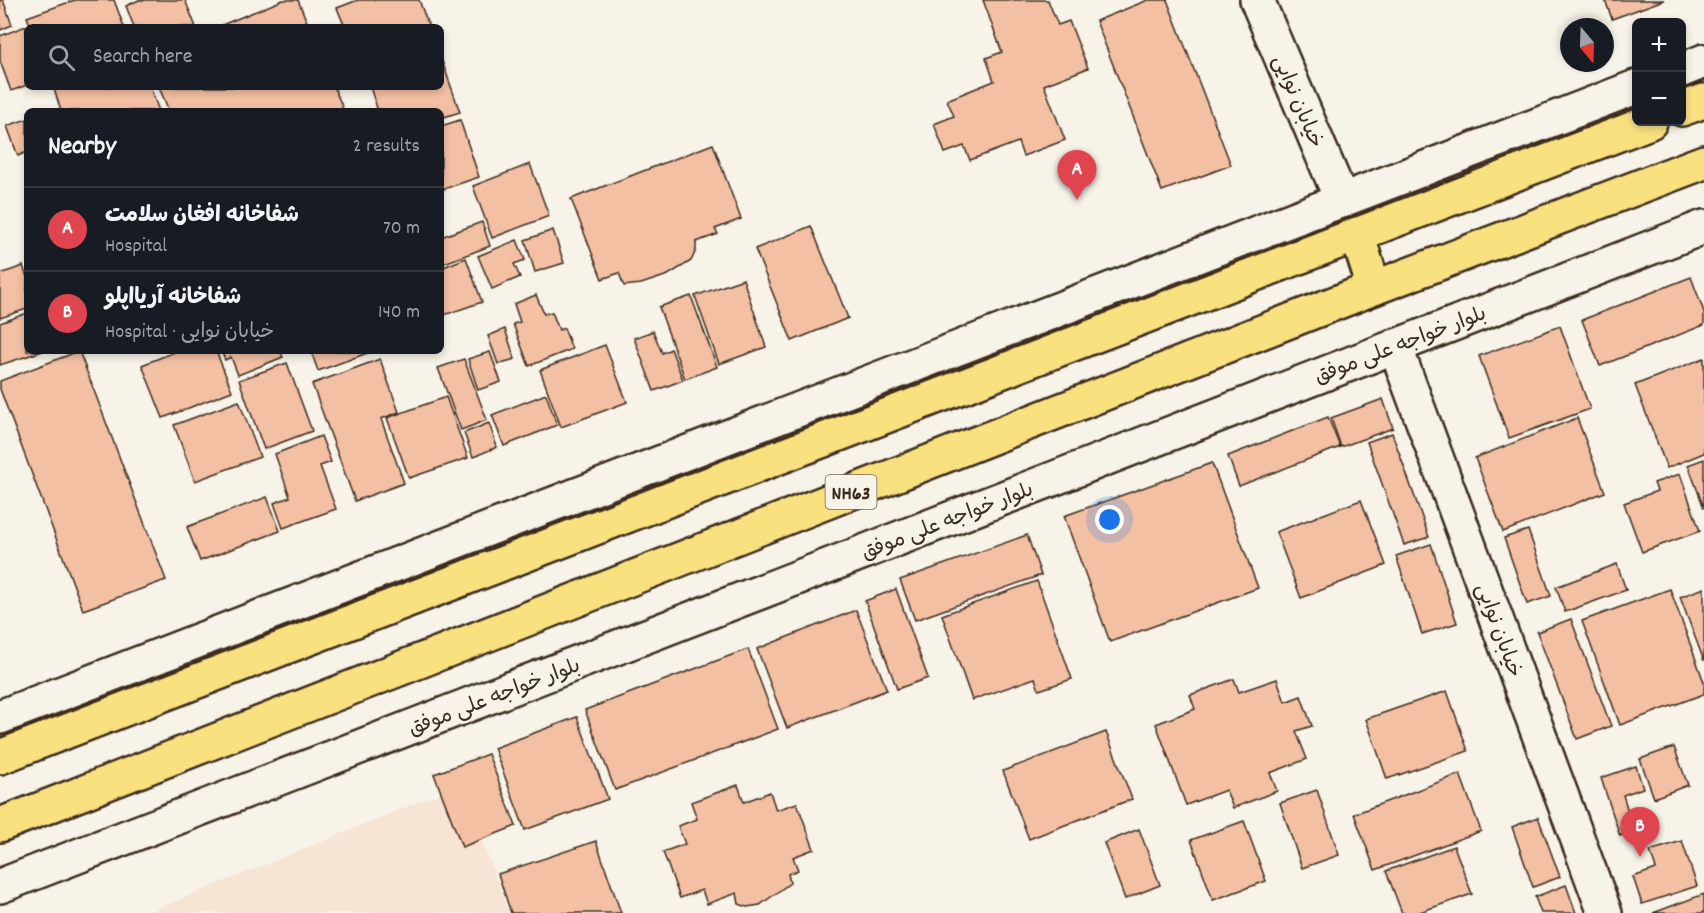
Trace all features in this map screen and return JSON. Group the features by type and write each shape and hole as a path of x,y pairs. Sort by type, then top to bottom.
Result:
{"highway":[{"path":"1686,107 1704,100"},
{"path":"0,757 1640,126"},
{"name":"NH63","path":"0,825 1374,288 1704,162"},
{"path":"1357,234 1374,288"}],"street":[{"name":"خیابان نوایی","path":"1257,0 1342,201"},
{"path":"1686,68 1704,61"},
{"path":"0,717 1632,89"},
{"name":"بلوار خواجه علی موفق","path":"0,886 1704,227"},
{"name":"خیابان نوایی","path":"1395,346 1605,913"}],"shaded area":[{"path":"461,785 509,913 147,913"}],"building":[{"path":"0,0 3,0 12,25 0,30"},
{"path":"75,0 114,0 123,24 30,24 27,17"},
{"path":"139,0 185,0 195,24 133,24 126,6"},
{"path":"283,0 298,0 308,24 224,24"},
{"path":"358,0 419,0 428,24 344,24 337,8"},
{"path":"983,0 1048,0 1058,25 1069,21 1088,68 1044,85 1065,140 1023,156 1018,142 970,160 964,146 945,153 934,124 954,116 947,100 994,81 986,58 1002,52"},
{"path":"1148,0 1167,0 1231,165 1162,191 1096,21"},
{"path":"1605,0 1664,0 1614,18 1612,18"},
{"path":"24,27 24,86 11,91 0,61 0,36"},
{"path":"444,67 460,112 444,117 444,108 377,108 371,90 444,90"},
{"path":"54,90 151,90 158,108 60,108"},
{"path":"160,90 335,90 343,108 168,108"},
{"path":"24,120 24,153 18,156 7,126"},
{"path":"460,120 479,177 444,189 444,125"},
{"path":"713,144 741,219 715,229 718,234 696,242 696,250 691,261 668,275 641,284 624,286 619,273 602,279 571,199"},
{"path":"530,164 549,216 492,238 473,186"},
{"path":"482,222 490,246 444,263 444,236"},
{"path":"811,226 848,318 792,341 755,249"},
{"path":"553,230 564,263 535,272 525,240"},
{"path":"517,240 525,260 514,264 520,277 492,289 478,256"},
{"path":"466,258 482,302 444,315 444,267"},
{"path":"23,266 24,269 24,310 0,318 0,274"},
{"path":"1691,277 1704,312 1704,325 1600,366 1582,320"},
{"path":"743,279 766,347 719,364 695,296"},
{"path":"536,295 544,314 552,312 559,330 564,328 572,349 529,366 513,324 520,322 514,304"},
{"path":"691,296 717,367 685,379 659,307"},
{"path":"24,314 24,354 34,354 0,365 0,323"},
{"path":"1560,326 1590,409 1509,438 1479,356"},
{"path":"505,329 515,359 498,364 488,336"},
{"path":"653,331 662,353 671,349 683,380 654,391 634,338"},
{"path":"605,345 627,402 561,427 540,370"},
{"path":"490,352 501,382 478,390 468,359"},
{"path":"71,354 80,354 166,580 83,610 0,389 0,381"},
{"path":"170,354 217,354 232,391 163,418 142,365"},
{"path":"222,354 282,354 283,357 238,375 231,357 225,360"},
{"path":"312,354 365,354 318,371"},
{"path":"1704,358 1704,453 1667,468 1635,385"},
{"path":"380,359 399,412 381,419 404,483 355,501 312,384"},
{"path":"464,359 487,420 461,430 438,368"},
{"path":"287,363 312,431 264,449 239,380"},
{"path":"546,394 557,425 504,446 492,415"},
{"path":"446,397 468,458 409,478 387,418"},
{"path":"1383,399 1393,428 1341,447 1331,418"},
{"path":"239,401 260,457 195,481 174,425"},
{"path":"1328,417 1340,447 1239,486 1228,456"},
{"path":"1577,418 1605,492 1503,532 1475,458"},
{"path":"489,423 497,447 473,457 464,433"},
{"path":"1392,433 1429,537 1404,545 1367,442"},
{"path":"321,436 331,462 320,466 336,509 283,528 274,503 290,497 275,454"},
{"path":"1704,459 1704,508 1688,465"},
{"path":"1212,463 1258,588 1110,642 1064,516"},
{"path":"1680,474 1700,531 1642,552 1624,503 1657,491 1654,483"},
{"path":"267,497 280,531 200,561 187,527"},
{"path":"1361,500 1386,565 1301,598 1276,532"},
{"path":"1528,530 1551,596 1527,604 1504,538"},
{"path":"1027,535 1041,575 915,620 900,580"},
{"path":"1431,544 1457,623 1422,634 1396,556"},
{"path":"1617,564 1626,590 1565,612 1556,587"},
{"path":"1037,581 1072,679 1039,690 1035,678 972,700 942,615"},
{"path":"1704,588 1704,661 1680,597"},
{"path":"896,589 928,678 897,689 865,601"},
{"path":"1670,589 1704,682 1704,694 1620,725 1582,621"},
{"path":"856,610 887,690 787,728 757,649"},
{"path":"1571,619 1611,726 1577,739 1537,632"},
{"path":"748,649 778,729 615,790 585,710"},
{"path":"1234,679 1239,692 1277,679 1285,702 1301,696 1312,726 1296,731 1307,759 1270,773 1277,791 1233,808 1226,790 1186,805 1156,724 1195,709 1190,695"},
{"path":"1447,691 1468,751 1387,779 1366,719"},
{"path":"577,717 608,799 525,830 494,748"},
{"path":"1106,732 1132,799 1029,839 1003,771"},
{"path":"1674,747 1688,785 1654,798 1640,759"},
{"path":"488,754 516,826 462,847 434,774"},
{"path":"1636,766 1643,788 1623,795 1634,831 1620,836 1601,778"},
{"path":"1460,774 1481,831 1375,870 1354,814"},
{"path":"738,785 744,802 770,792 776,810 797,803 814,849 793,857 798,870 788,874 790,883 760,905 747,907 739,904 737,893 707,904 702,890 680,898 663,852 685,844 678,826 697,819 691,802"},
{"path":"1317,790 1339,855 1302,868 1280,803"},
{"path":"1538,817 1560,877 1533,887 1512,827"},
{"path":"1244,821 1266,881 1213,900 1191,840"},
{"path":"1139,829 1160,885 1125,899 1104,843"},
{"path":"596,841 621,913 511,913 498,874"},
{"path":"1682,841 1697,886 1642,904 1633,877 1656,869 1650,851"},
{"path":"1454,846 1472,894 1417,913 1402,913 1386,871"},
{"path":"1566,885 1576,913 1541,913 1535,897"},
{"path":"1704,894 1704,913 1653,913"}],"place":[{"name":"شفاخانه افغان سلامت","path":"1077,200"},
{"name":"شفاخانه آریااپلو","path":"1640,857"}]}
